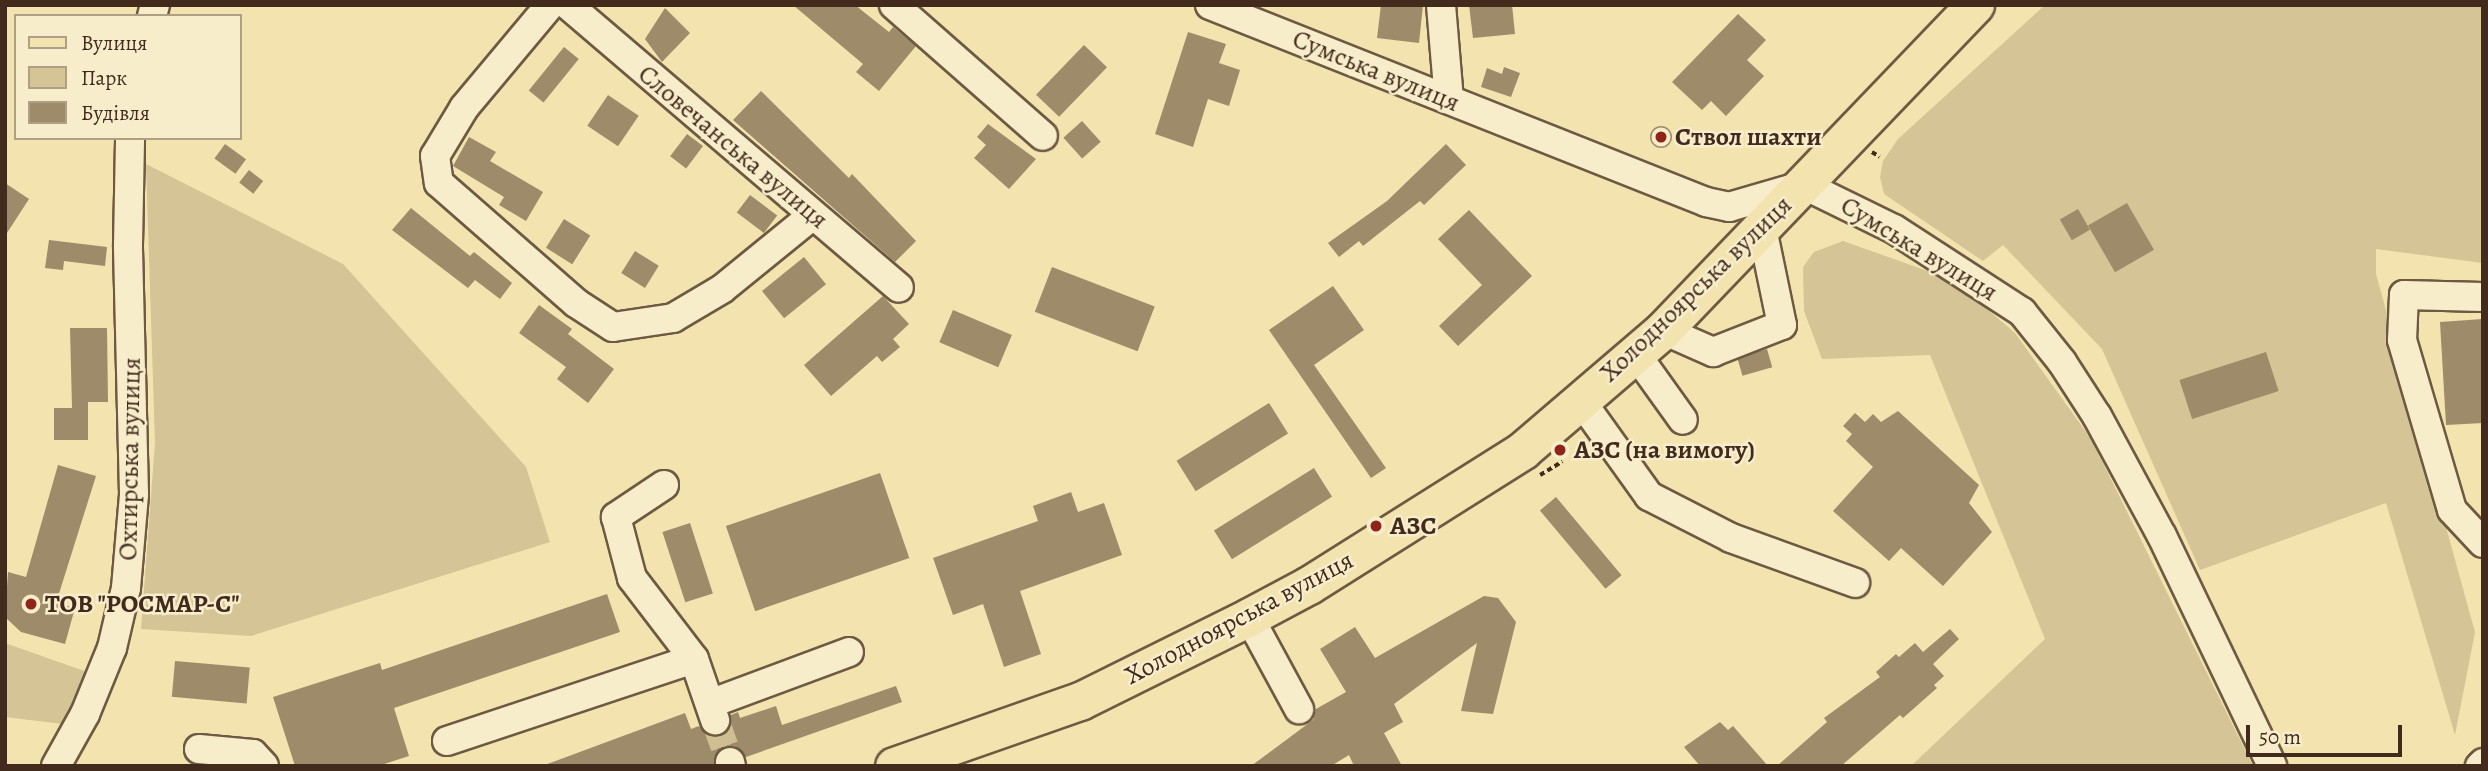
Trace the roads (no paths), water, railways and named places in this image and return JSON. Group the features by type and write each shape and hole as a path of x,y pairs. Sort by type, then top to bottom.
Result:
{"main road":[{"name":"Холодноярська вулиця","path":"894,766 1080,701 1249,617 1309,585 1523,450 1663,330 1760,224 1804,185 1975,5"}],"street":[{"path":"550,5 464,108 435,156 439,183 576,303 613,327 673,318 761,261 813,215"},
{"name":"Словечанська вулиця","path":"568,5 899,288"},
{"path":"894,5 1043,135"},
{"path":"1441,5 1448,100"},
{"name":"Сумська вулиця","path":"1225,8 1448,100 1706,201 1729,207 1804,185 1854,207 1958,267 2022,312 2054,352 2097,416 2162,536 2272,766"},
{"name":"Охтирська вулиця","path":"56,766 85,713 112,648 126,588 134,494 128,245 131,140"},
{"path":"1663,330 1713,352 1782,325 1760,224"},
{"path":"2483,297 2404,295 2403,340 2452,510 2483,543"},
{"path":"1635,353 1684,420"},
{"path":"1581,401 1649,496 1731,538 1855,583"},
{"path":"664,485 616,517 632,578 694,659 713,712 849,652"},
{"path":"1249,617 1299,709"},
{"path":"447,741 694,659"},
{"path":"199,749 253,754 264,766"}],"tunnel":[{"path":"715,720 730,762"}],"place":[{"name":"Ствол шахти","path":"1661,137"},
{"name":"АЗС (на вимогу)","path":"1560,450"},
{"name":"АЗС","path":"1376,526"},
{"name":"ТОВ \"РОСМАР-С\"","path":"31,604"}]}
